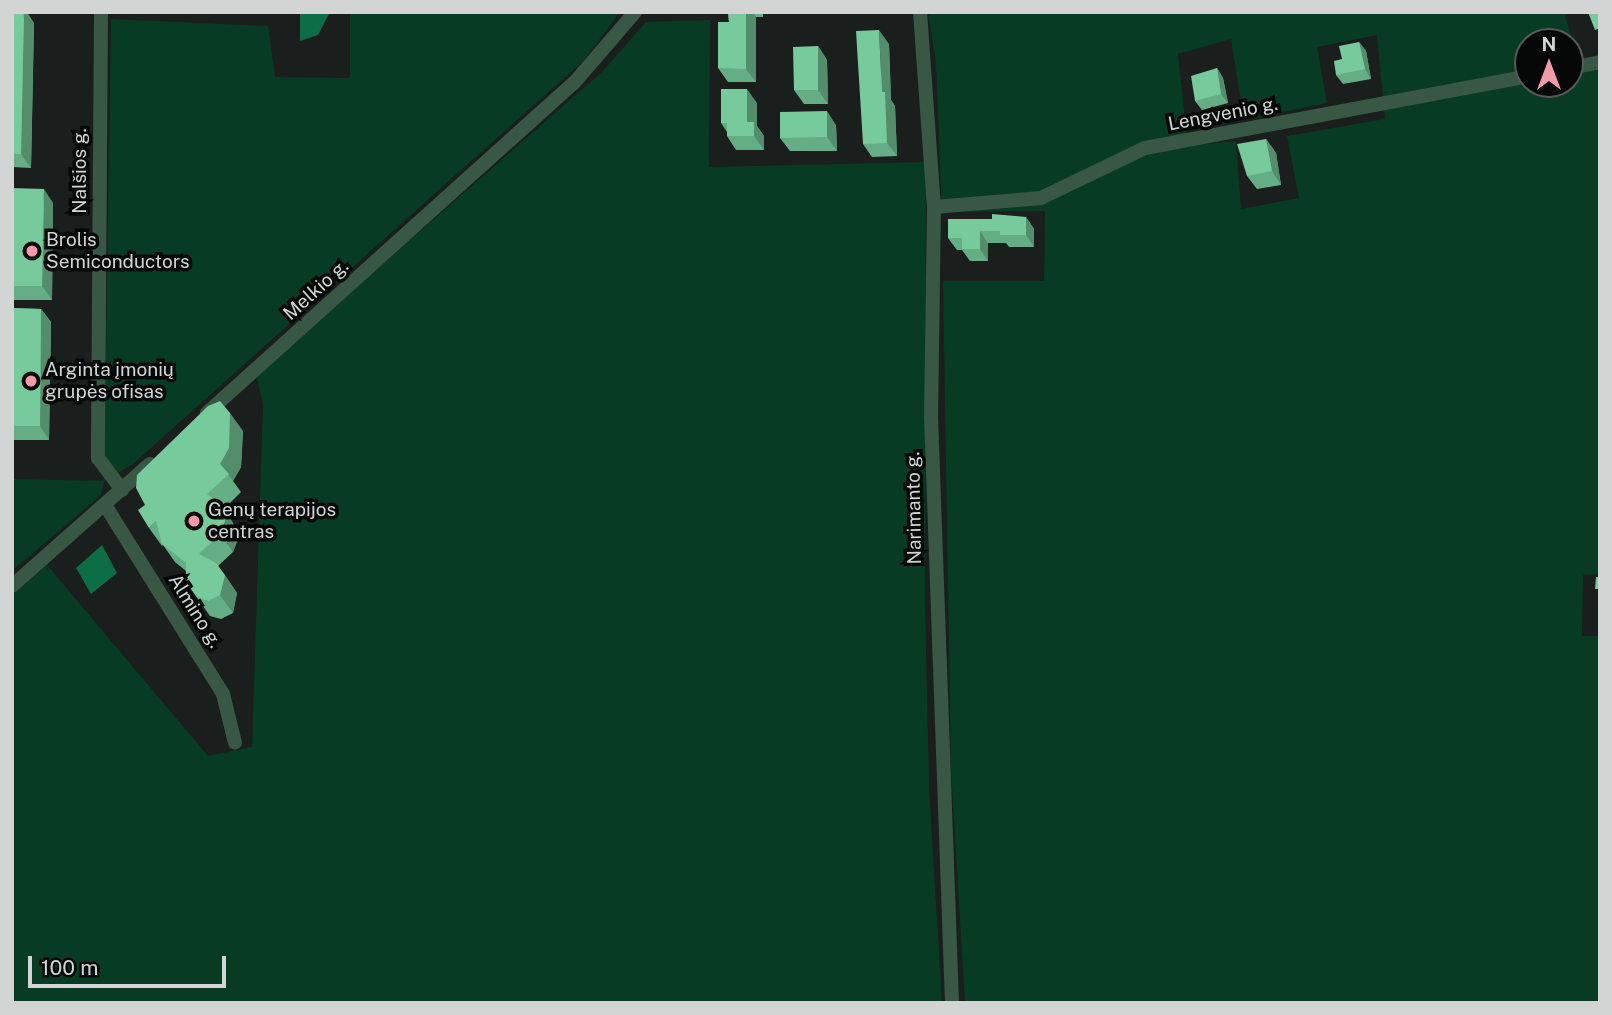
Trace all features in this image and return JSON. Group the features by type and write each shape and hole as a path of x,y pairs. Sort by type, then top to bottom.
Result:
{"street":[{"name":"Nalšios g.","path":"100,12 98,458 122,490"},
{"name":"Melkio g.","path":"195,424 574,83 635,12"},
{"name":"Narimanto g.","path":"920,12 934,207 931,443 952,1003"},
{"name":"Lengvenio g.","path":"934,207 1041,198 1144,148 1514,79"},
{"path":"12,586 163,453"},
{"name":"Almino g.","path":"105,505 223,694 235,743"}],"shaded area":[{"path":"300,12 330,12 318,35 300,41"},
{"path":"350,12 620,12 584,60 133,464 104,481 111,19 268,26 275,77 350,78"},
{"path":"928,12 1564,12 1569,28 1514,28 1514,98 1584,98 1584,72 1600,68 1600,574 1583,575 1582,636 1600,636 1600,1003 965,1003 951,770 943,281 1044,281 1045,211 942,212 936,64","holes":["1377,35 1385,119 1287,136 1299,198 1241,209 1236,141 1188,146 1178,54 1231,39 1244,120 1327,103 1317,47"]},
{"path":"710,20 709,167 926,162 925,600 929,788 942,1003 12,1003 12,595 47,565 208,756 252,747 263,404 256,375 603,71 646,22"},
{"path":"12,479 104,481 101,495 12,571"},
{"path":"102,545 117,573 91,594 76,568"}],"building":[{"path":"12,12 24,12 21,154 12,154"},
{"path":"728,12 746,12 746,69 718,68 718,22 729,22"},
{"path":"1588,12 1600,12 1600,28 1595,30"},
{"path":"879,30 887,143 863,144 856,31"},
{"path":"1359,42 1365,69 1336,75 1334,61 1342,59 1339,46"},
{"path":"818,46 818,90 794,90 793,47"},
{"path":"1217,68 1221,94 1195,101 1191,76"},
{"path":"721,89 747,89 747,122 754,122 754,136 727,136 727,123 721,123"},
{"path":"827,111 827,137 780,138 780,112"},
{"path":"1266,139 1272,171 1247,176 1237,144"},
{"name":"Brolis Semiconductors","path":"12,188 44,189 42,286 12,286"},
{"path":"992,214 1026,217 1026,235 1000,235 1000,231 980,231 980,249 962,249 962,238 948,238 948,219 992,219"},
{"name":"Arginta įmonių grupės ofisas","path":"12,308 41,309 40,426 12,426"},
{"name":"Genų terapijos centras","path":"220,401 230,413 229,448 220,464 229,474 207,494 220,504 225,521 220,534 199,554 216,563 225,575 220,595 208,601 197,597 186,582 186,563 162,544 156,521 149,528 138,510 145,505 136,488 137,475 208,406"},
{"path":"1596,577 1600,577 1600,589 1595,589"}],"place":[{"name":"Brolis Semiconductors","path":"32,251"},
{"name":"Arginta įmonių grupės ofisas","path":"31,381"},
{"name":"Genų terapijos centras","path":"194,521"}]}
